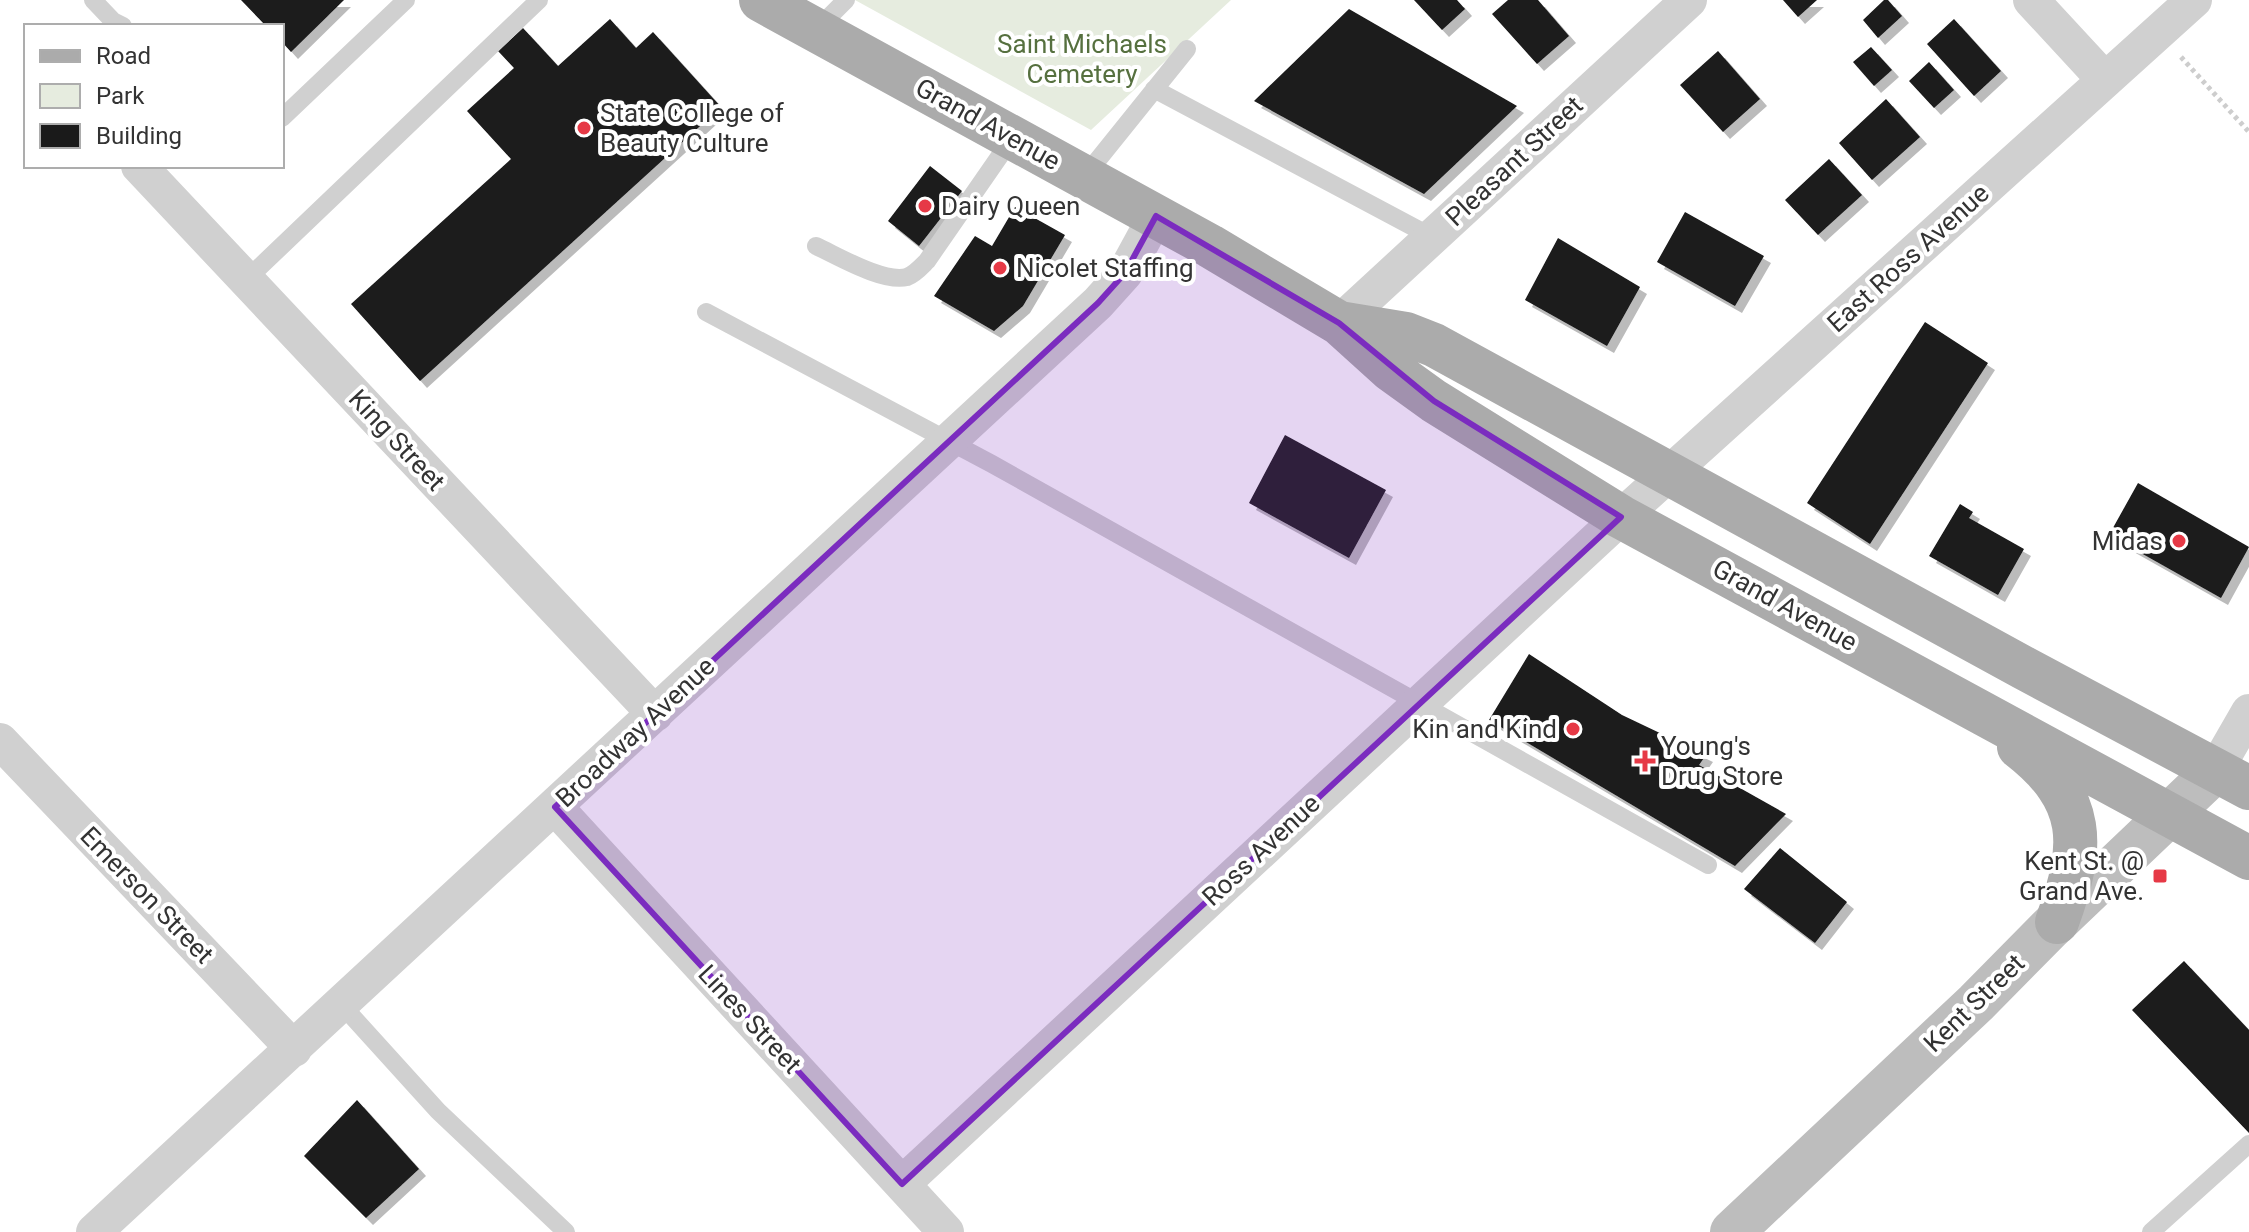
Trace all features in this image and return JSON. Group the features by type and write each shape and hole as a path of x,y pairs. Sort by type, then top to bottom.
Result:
{"main road":[{"name":"Grand Avenue","path":"761,0 1156,216 1339,323 1391,370 1434,401 1621,517 2249,858"},
{"name":"Grand Avenue","path":"1339,323 1392,331 1434,345 2238,772"},
{"path":"1986,715 2050,773 2070,809 2075,841 2074,867 2057,922"}],"street":[{"name":"Pleasant Street","path":"1339,323 1689,0"},
{"path":"2031,0 2105,80"},
{"name":"East Ross Avenue","path":"1621,517 2194,0"},
{"name":"King Street","path":"141,168 655,714"},
{"name":"Broadway Avenue","path":"94,1232 1111,291 1125,273 1156,216"},
{"name":"Ross Avenue","path":"902,1184 1621,517"},
{"path":"2238,772 2249,712"},
{"name":"Emerson Street","path":"0,741 294,1049"},
{"name":"Kent Street","path":"1732,1232 1976,1003 2169,814 2238,772"},
{"name":"Lines Street","path":"555,807 902,1184 931,1226"}],"lane":[{"path":"93,0 119,24"},
{"path":"284,116 406,0"},
{"path":"246,280 539,0"},
{"path":"815,31 846,0"},
{"path":"1084,177 1187,49"},
{"path":"1154,89 1432,237"},
{"path":"816,246 882,275 902,277 911,274 927,261 1013,137"},
{"path":"706,312 949,441 1708,865"},
{"path":"341,1004 438,1111 566,1232"},
{"path":"2151,1232 2249,1144"}],"path":[{"path":"2178,54 2249,132"}],"highlighted area":[{"path":"1156,216 1339,323 1434,401 1621,517 902,1184 555,807 1098,303 1125,273"}],"green space":[{"name":"Saint Michaels Cemetery","path":"855,0 1231,0 1091,130"}],"building":[{"path":"241,0 344,0 291,52 284,44 284,24 264,24"},
{"path":"1414,0 1457,0 1465,9 1442,30"},
{"path":"1508,0 1538,0 1569,36 1537,64 1492,14"},
{"path":"1783,0 1817,0 1798,17"},
{"path":"1884,0 1888,0 1902,16 1878,38 1863,20"},
{"path":"1349,9 1517,106 1424,194 1254,101"},
{"path":"610,19 636,48 653,32 721,107 420,381 351,304 511,159 467,111 514,68 498,51 523,28 558,66"},
{"path":"1954,19 2001,71 1974,96 1927,44"},
{"path":"1871,47 1892,70 1874,86 1853,62"},
{"path":"1718,51 1760,99 1723,132 1680,85"},
{"path":"1929,62 1954,90 1934,108 1909,81"},
{"path":"1886,99 1920,137 1872,180 1839,143"},
{"path":"1829,159 1862,195 1818,235 1785,200"},
{"name":"Dairy Queen","path":"930,166 962,191 919,246 888,221"},
{"path":"1015,207 1065,235 1023,306 994,331 934,296 975,236 992,246"},
{"path":"1685,212 1764,256 1735,306 1657,262"},
{"path":"1558,238 1640,287 1607,346 1525,300"},
{"path":"1925,322 1988,363 1870,544 1807,503"},
{"path":"1285,435 1386,490 1349,558 1249,503"},
{"name":"Midas","path":"2138,483 2249,547 2221,598 2109,535"},
{"path":"1960,504 1973,512 1969,518 2024,549 1998,595 1929,556"},
{"path":"1529,654 1622,715 1706,755 1699,765 1786,814 1735,866 1489,720"},
{"path":"1780,848 1847,902 1815,943 1744,889"},
{"path":"2184,961 2249,1030 2249,1133 2132,1010"},
{"path":"357,1100 419,1169 366,1218 304,1156"}],"place":[{"name":"State College of Beauty Culture","path":"584,128"},
{"name":"Dairy Queen","path":"925,206"},
{"name":"Nicolet Staffing","path":"1000,268"},
{"name":"Midas","path":"2179,541"},
{"name":"Kin and Kind","path":"1573,729"},
{"name":"Young's Drug Store","path":"1645,761"},
{"name":"Kent St. @ Grand Ave.","path":"2160,876"}]}
